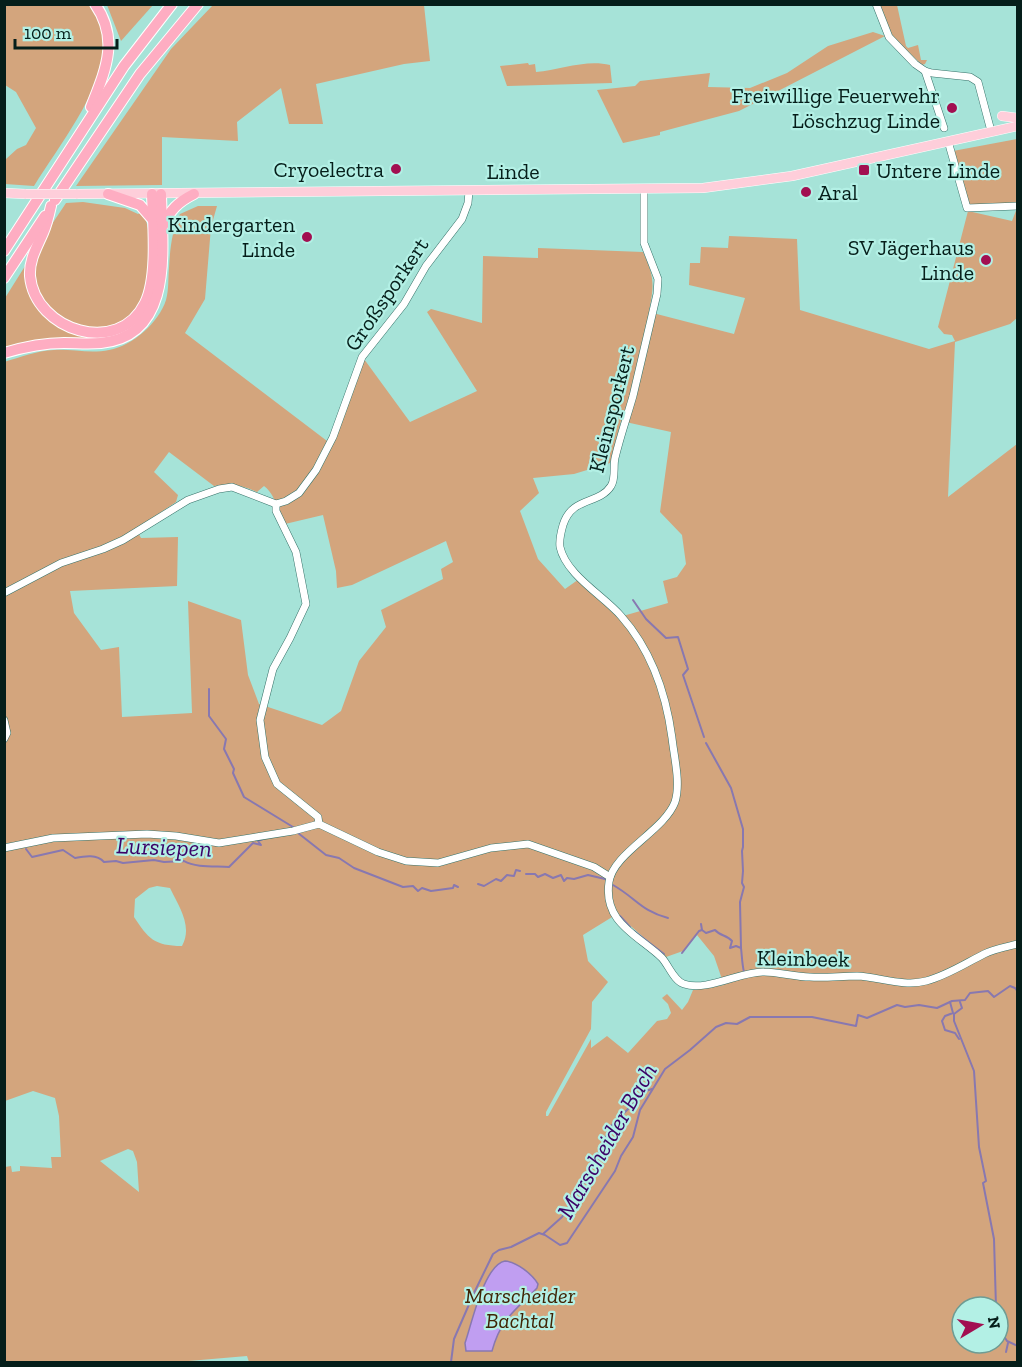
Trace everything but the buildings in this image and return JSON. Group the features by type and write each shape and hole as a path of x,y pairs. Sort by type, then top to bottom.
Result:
{"highway":[{"path":"85,124 108,60 109,41 105,23 96,4"},
{"path":"4,251 124,66 172,4"},
{"path":"4,278 140,74 198,4"},
{"path":"108,194 140,205 153,220"},
{"path":"51,206 44,231 31,261 32,284 42,304 57,320 72,328 93,334 111,332 127,325 146,303 152,274 153,220 157,194"},
{"path":"4,353 37,345 112,341 139,327 152,309 159,288 162,229 157,194"},
{"path":"162,229 170,211 194,194"}],"main road":[{"path":"1002,116 1017,118"},
{"name":"Linde","path":"4,193 194,194 703,188 760,182 1017,126"}],"street":[{"path":"876,4 890,37 925,71 944,128"},
{"path":"925,71 974,78 978,82 991,131"},
{"path":"986,107 1002,116"},
{"path":"948,141 967,208 1017,206"},
{"name":"Kleinsporkert","path":"610,878 616,866 663,821 675,802 677,778 672,734 659,678 640,640 621,616 595,593 568,563 560,546 560,537 564,521 572,509 601,495 611,487 613,482 614,461 633,395 657,294 658,279 644,243 644,190"},
{"name":"Großsporkert","path":"276,504 299,493 316,470 333,437 362,357 404,304 426,266 462,219 468,203 469,191"},
{"path":"4,593 61,563 123,540 188,500 232,487 276,504 276,511 296,552 306,604 273,669 260,720 268,765 277,784 318,818 318,824"},
{"path":"4,720 7,733 4,739"},
{"path":"4,848 53,838 138,835 176,836 219,843 293,831 318,824 378,852 406,861 438,863 491,848 528,844 594,867 610,878"},
{"name":"Kleinbeek","path":"610,878 611,905 618,921 659,956 677,980 685,985 713,983 756,972 810,978 858,976 908,983 926,981 987,952 1017,944"}],"green space":[{"path":"4,5 89,5 98,19 103,36 104,47 96,82 77,119 34,186 5,184 6,159 17,149 26,145 36,128 16,92 5,85"},
{"path":"107,5 153,5 121,41"},
{"path":"213,5 424,5 430,61 404,64 316,84 323,124 289,124 281,88 237,122 238,141 162,137 162,185 76,186 171,49"},
{"path":"879,5 897,5 906,46 908,48 918,45 921,60 927,60 925,64 922,65 890,34"},
{"path":"873,32 885,36 739,111 660,132 660,135 623,143 597,90 635,86 640,81 710,73 708,87 750,88 787,73 828,46"},
{"path":"528,63 529,65 535,64 536,72 592,63 610,65 612,83 507,86 500,66"},
{"path":"1017,139 1017,204 967,205 953,151"},
{"path":"83,202 125,208 138,214 142,212 148,230 149,268 141,301 133,315 127,320 104,329 81,327 60,316 41,295 34,277 38,251 56,218 66,203"},
{"name":"Marscheider Bachtal","path":"198,206 217,206 211,227 205,299 185,333 331,444 364,359 410,422 477,391 427,312 431,309 482,323 483,256 538,258 538,248 643,252 650,268 652,282 649,312 734,334 745,298 689,285 690,263 700,263 701,247 728,248 729,236 797,239 800,310 929,349 955,341 952,335 944,334 938,327 968,211 1012,221 1017,208 1017,318 1010,324 955,342 948,497 1017,444 1017,1362 249,1362 247,1356 177,1362 5,1362 5,1167 11,1166 12,1172 20,1171 20,1166 52,1168 51,1157 61,1157 59,1116 55,1098 33,1091 5,1101 4,362 47,351 109,350 127,344 144,332 158,317 166,300 175,227 180,214","holes":["621,421 671,432 660,512 682,535 686,564 677,577 663,581 668,603 623,616 582,577 565,589 538,559 520,511 539,493 533,478 574,474 610,463","169,452 214,486 236,485 257,492 264,486 274,499 285,524 323,515 336,571 337,588 352,585 446,541 453,562 441,569 443,579 381,610 386,627 359,661 341,711 322,725 259,704 248,675 241,620 188,601 192,713 122,717 119,647 101,650 74,613 70,591 177,586 178,537 141,538 136,529 176,502 178,495 154,472","157,886 170,888 184,917 186,931 182,946 172,946 153,939 134,917 135,899 149,888","617,914 666,957 683,951 697,935 714,956 724,985 693,990 682,1010 667,994 662,998 668,1004 671,1013 667,1019 657,1021 628,1053 607,1036 591,1048 591,1039 546,1116 546,1112 591,1029 592,1002 608,982 588,961 583,935","128,1149 133,1151 137,1162 139,1192 100,1161"]},
{"path":"156,207 159,207 158,272 154,293 147,311 135,326 117,336 92,340 37,343 5,351 5,298 27,263 28,288 38,308 51,322 68,331 86,335 105,335 122,330 137,319 149,303 153,293 157,256"}],"shaded area":[{"path":"505,1261 519,1266 528,1273 538,1284 537,1288 504,1323 492,1351 466,1351 465,1343 485,1283 498,1265"}],"waterway":[{"path":"633,600 646,619 666,638 678,637 688,669 683,675 704,737"},
{"path":"209,689 209,716 226,739 224,749 244,797 293,827"},
{"path":"706,743 731,788 743,829 742,883 744,887 740,902 741,948"},
{"name":"Lursiepen","path":"298,833 326,855 339,858 354,868 403,887 413,886 418,891 422,888 431,891 453,888 454,885 458,887"},
{"name":"Lursiepen","path":"26,849 32,857 63,850 75,858 87,856 101,859 104,862 184,861 200,866 229,867 253,843 261,845 258,841 263,839"},
{"name":"Lursiepen","path":"478,884 484,886 496,879 501,881 507,875 514,876 516,870 520,871"},
{"name":"Lursiepen","path":"526,874 535,874 538,877 545,874 553,878 561,875 564,881 567,878 574,879 588,875 605,879"},
{"name":"Lursiepen","path":"613,885 645,908 668,918"},
{"path":"620,916 630,927"},
{"name":"Lursiepen","path":"701,924 702,930 706,933 715,930 730,939 732,941 730,948 736,946 741,948 744,972"},
{"path":"682,953 702,930"},
{"path":"634,931 664,954"},
{"name":"Marscheider Bach","path":"451,1362 454,1339 493,1254 539,1233 560,1245 567,1243 615,1171 633,1137 640,1110 665,1069 716,1027 726,1023 737,1024 750,1017 812,1017 856,1026 858,1015 867,1018 897,1005 937,1008 952,1001 965,1000 970,993 988,991 994,997 1010,986 1018,992"},
{"path":"950,1002 953,1013 945,1016 942,1021 945,1030 955,1033 959,1039"},
{"path":"960,1002 962,1008 954,1014 954,1021 974,1071 979,1147 986,1181 983,1183 994,1239 996,1295"},
{"path":"543,1234 562,1217 587,1178 611,1126 646,1091 652,1089"},
{"path":"1010,1342 1018,1346"}],"place":[{"name":"Freiwillige Feuerwehr Löschzug Linde","path":"952,108"},
{"name":"Cryoelectra","path":"396,169"},
{"name":"Untere Linde","path":"864,170"},
{"name":"Aral","path":"806,192"},
{"name":"Kindergarten Linde","path":"307,237"},
{"name":"SV Jägerhaus Linde","path":"986,260"}]}
